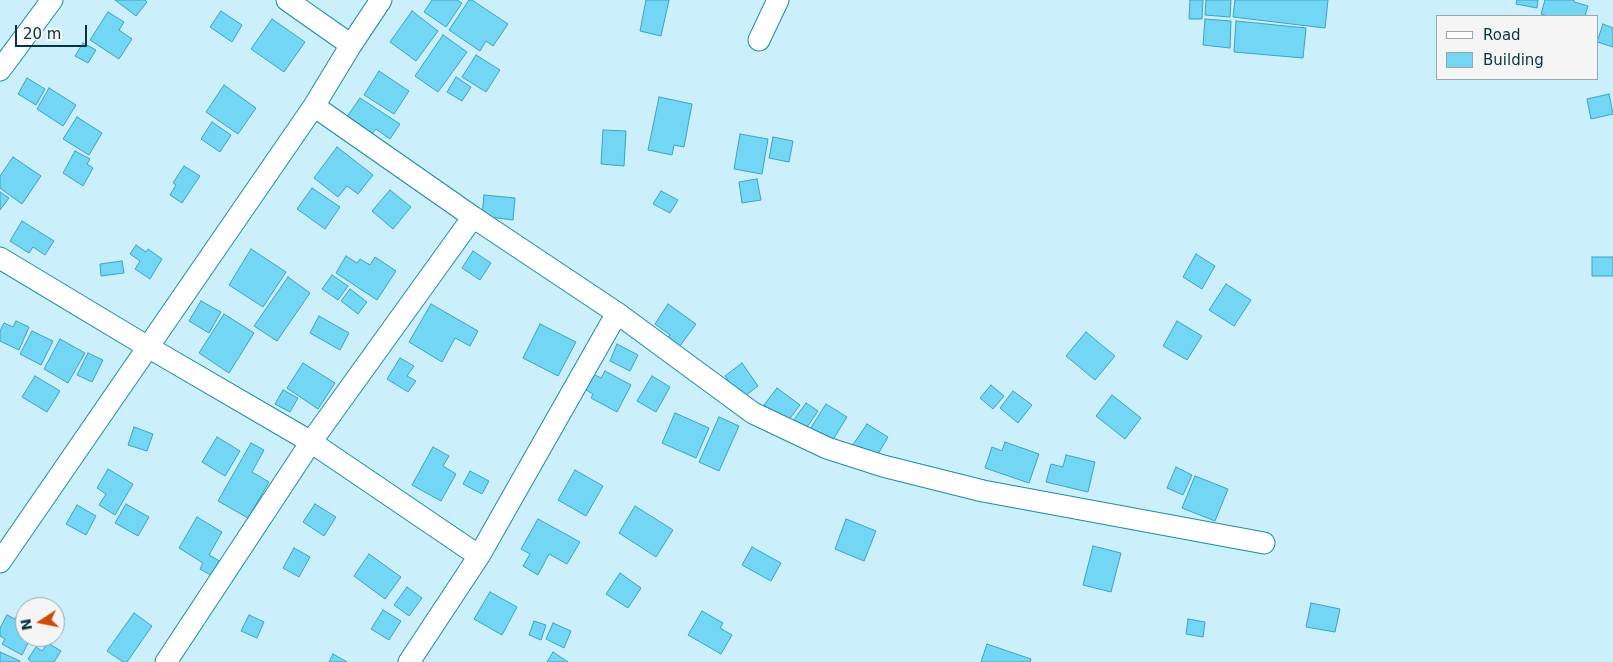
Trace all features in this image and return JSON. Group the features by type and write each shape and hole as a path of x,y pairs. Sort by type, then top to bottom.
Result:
{"street":[{"path":"0,70 52,0"},
{"path":"286,0 351,45"},
{"path":"0,562 314,106 381,0"},
{"path":"759,40 778,0"},
{"path":"314,106 473,217 617,313 753,413 827,448 883,466 983,491 1264,543"},
{"path":"166,662 311,442 473,217"},
{"path":"0,258 311,442 479,556"},
{"path":"409,662 479,556 617,313"}],"building":[{"path":"115,0 145,0 147,2 136,16"},
{"path":"432,0 457,0 462,3 446,27 424,12"},
{"path":"469,0 472,0 508,24 493,46 486,41 480,51 449,30"},
{"path":"646,0 669,0 661,36 640,31"},
{"path":"1190,0 1203,0 1202,19 1189,19"},
{"path":"1206,0 1231,0 1230,17 1205,15"},
{"path":"1235,0 1328,0 1325,28 1233,17"},
{"path":"1517,0 1538,0 1537,8 1516,4"},
{"path":"1545,0 1574,0 1574,2 1588,6 1585,15 1541,14"},
{"path":"221,11 242,25 232,42 210,27"},
{"path":"412,11 438,31 416,61 390,42"},
{"path":"108,12 124,22 119,30 132,39 119,59 90,40"},
{"path":"272,19 305,42 284,72 251,49"},
{"path":"1205,19 1231,21 1230,48 1203,45"},
{"path":"1236,21 1306,28 1303,58 1234,52"},
{"path":"1603,24 1613,28 1613,47 1598,42"},
{"path":"443,35 467,52 438,92 415,76"},
{"path":"83,43 96,50 88,63 75,56"},
{"path":"476,55 500,70 486,92 462,77"},
{"path":"379,71 409,91 394,114 364,95"},
{"path":"456,77 471,87 462,101 447,92"},
{"path":"27,78 45,89 36,105 18,94"},
{"path":"224,85 256,108 238,134 206,112"},
{"path":"49,88 76,105 63,126 37,109"},
{"path":"1609,94 1613,114 1591,119 1587,99"},
{"path":"659,97 692,104 684,147 674,145 672,155 648,150"},
{"path":"360,98 400,124 390,139 376,129 371,135 346,118"},
{"path":"77,117 102,133 89,155 63,139"},
{"path":"212,122 231,135 220,152 201,139"},
{"path":"603,130 626,131 624,166 601,164"},
{"path":"740,134 768,139 762,174 734,169"},
{"path":"773,137 793,141 789,162 769,158"},
{"path":"337,147 373,175 358,194 347,186 338,197 314,178"},
{"path":"75,151 90,159 87,164 93,168 83,186 63,173"},
{"path":"13,157 41,176 22,204 0,188 0,176"},
{"path":"184,166 200,176 182,203 170,195 176,185 173,183"},
{"path":"757,179 761,200 742,203 739,182"},
{"path":"312,188 340,207 325,229 297,209"},
{"path":"390,190 411,207 393,229 372,211"},
{"path":"661,191 678,200 670,213 653,204"},
{"path":"0,192 9,198 0,210"},
{"path":"484,195 515,198 513,220 482,216"},
{"path":"22,221 54,241 45,255 33,247 29,253 10,241"},
{"path":"136,245 146,252 148,249 162,259 150,279 135,269 140,261 130,254"},
{"path":"251,249 286,272 263,307 229,285"},
{"path":"473,251 491,263 480,280 462,268"},
{"path":"1196,254 1215,266 1202,289 1183,277"},
{"path":"346,256 357,263 360,259 370,265 375,257 396,271 377,300 336,273"},
{"path":"1592,257 1613,257 1613,276 1592,276"},
{"path":"122,261 124,273 101,276 100,264"},
{"path":"332,275 348,286 338,300 322,289"},
{"path":"288,277 310,293 277,341 254,326"},
{"path":"1226,284 1251,300 1234,326 1209,310"},
{"path":"350,289 367,302 358,314 341,301"},
{"path":"201,301 221,312 209,333 189,321"},
{"path":"431,304 478,331 470,346 455,338 442,362 409,342"},
{"path":"668,304 696,324 677,350 665,341 670,335 655,324"},
{"path":"224,314 254,333 229,373 199,353"},
{"path":"319,316 349,333 340,350 310,333"},
{"path":"16,321 29,327 19,350 0,341 0,331 4,323 13,327"},
{"path":"1177,321 1202,336 1187,360 1163,346"},
{"path":"540,324 576,342 558,376 523,358"},
{"path":"32,331 53,341 41,365 20,354"},
{"path":"1086,332 1115,356 1095,380 1066,356"},
{"path":"60,339 85,353 68,383 44,369"},
{"path":"617,344 638,355 630,371 610,361"},
{"path":"88,353 103,360 92,382 77,375"},
{"path":"400,358 414,366 407,376 416,381 408,392 387,379"},
{"path":"303,363 335,383 318,409 287,388"},
{"path":"742,363 758,386 741,399 725,376"},
{"path":"605,371 631,385 617,412 591,398 593,394 583,388 591,373 601,378"},
{"path":"35,376 60,391 47,412 22,397"},
{"path":"652,376 670,387 656,412 637,401"},
{"path":"991,385 1004,396 993,409 980,398"},
{"path":"777,388 800,405 787,422 764,405"},
{"path":"283,390 298,398 290,412 275,404"},
{"path":"1013,391 1032,405 1018,423 1000,408"},
{"path":"1112,395 1141,418 1125,439 1096,416"},
{"path":"806,403 818,411 805,430 793,421"},
{"path":"826,404 847,417 831,443 810,429"},
{"path":"675,413 709,428 696,458 662,443"},
{"path":"719,417 739,426 719,471 699,462"},
{"path":"867,424 888,437 874,461 852,446"},
{"path":"134,427 153,434 147,451 128,445"},
{"path":"217,437 240,451 225,476 202,462"},
{"path":"1005,442 1039,454 1029,483 985,468 992,447 1002,451"},
{"path":"251,443 264,450 252,472 269,482 248,518 218,501"},
{"path":"433,447 449,456 443,466 456,474 441,501 412,485"},
{"path":"1066,455 1095,462 1088,492 1046,482 1051,464 1063,467"},
{"path":"1176,467 1192,475 1183,495 1167,488"},
{"path":"108,469 133,484 115,515 99,505 106,494 97,488"},
{"path":"575,470 603,486 586,516 558,500"},
{"path":"470,471 489,481 482,494 463,484"},
{"path":"1195,476 1228,489 1215,521 1182,508"},
{"path":"126,504 149,517 138,536 115,523"},
{"path":"315,504 336,517 324,536 303,522"},
{"path":"77,505 96,516 86,535 66,524"},
{"path":"635,506 673,530 656,557 619,533"},
{"path":"197,517 222,532 209,555 223,563 214,577 200,569 203,563 179,548"},
{"path":"538,519 580,542 567,564 549,554 538,575 523,566 530,554 521,549"},
{"path":"846,519 876,531 864,561 835,549"},
{"path":"1093,546 1121,553 1111,592 1083,585"},
{"path":"752,547 781,563 771,581 742,565"},
{"path":"294,548 310,557 299,577 283,568"},
{"path":"369,554 401,577 385,599 354,576"},
{"path":"620,573 641,588 628,608 606,594"},
{"path":"407,587 422,598 409,616 394,605"},
{"path":"490,592 517,607 502,635 474,619"},
{"path":"1311,603 1340,609 1335,632 1306,627"},
{"path":"383,610 401,621 389,640 371,629"},
{"path":"702,611 723,623 720,628 732,635 721,654 688,635"},
{"path":"134,613 152,626 127,662 123,662 107,651"},
{"path":"7,615 15,619 15,647 26,647 22,655 2,644 5,639 0,636 0,628"},
{"path":"249,615 264,622 257,638 241,631"},
{"path":"1188,619 1205,622 1203,637 1186,634"},
{"path":"534,621 546,625 541,640 529,635"},
{"path":"553,623 571,631 564,648 546,639"},
{"path":"987,644 1031,659 1030,662 981,662"},
{"path":"36,647 42,651 45,647 54,647 61,651 54,662 32,662 28,659"},
{"path":"0,652 20,661 20,662 0,662"},
{"path":"553,652 568,662 547,662"},
{"path":"333,654 347,662 329,662"}]}
